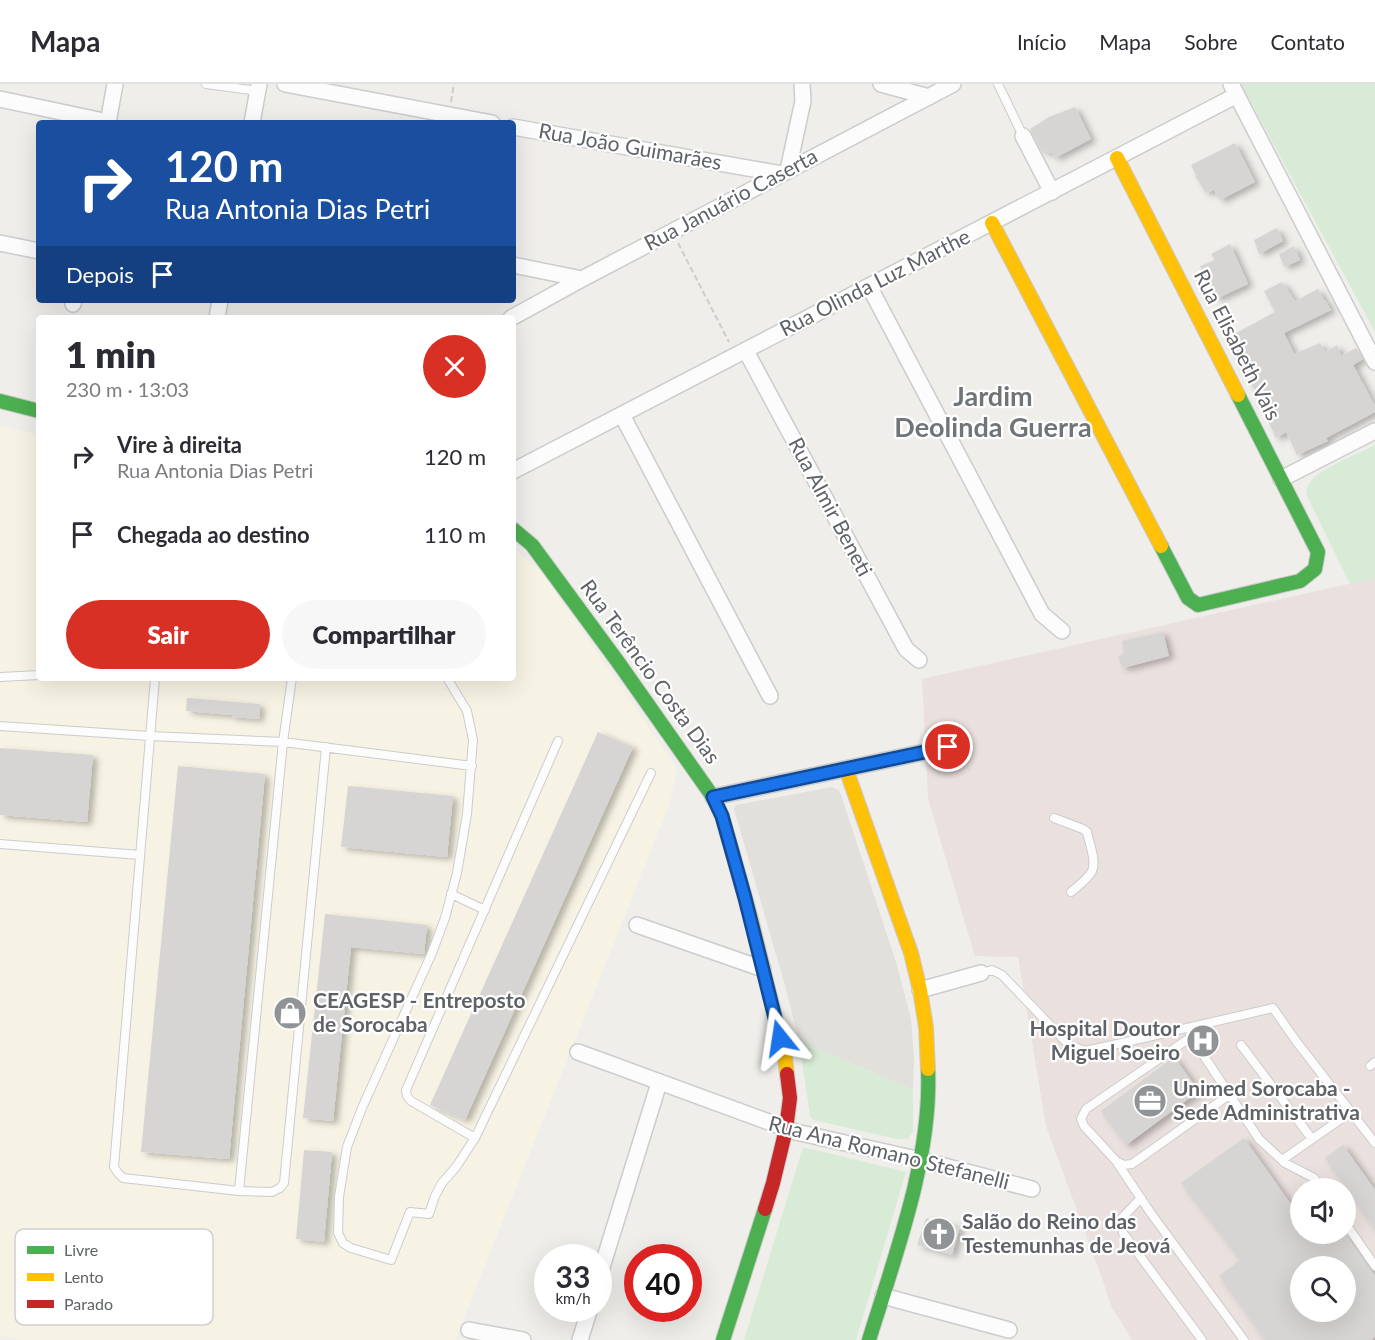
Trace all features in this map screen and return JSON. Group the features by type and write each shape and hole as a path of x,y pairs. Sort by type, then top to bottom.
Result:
{"street":[{"path":"108,120 115,84"},
{"path":"285,84 476,120"},
{"path":"785,172 803,101 802,84"},
{"path":"881,84 929,97"},
{"name":"Rua Januário Caserta","path":"516,315 953,84"},
{"path":"252,120 258,87"},
{"path":"1234,90 1375,362"},
{"name":"Rua Olinda Luz Marthe","path":"516,469 1117,158 1234,90"},
{"path":"0,99 99,120"},
{"name":"Rua João Guimarães","path":"516,127 785,172"},
{"path":"1023,136 1052,192"},
{"name":"Rua Elisabeth Vais","path":"992,223 1188,598 1198,605 1300,582 1315,569 1318,552 1117,158"},
{"path":"0,243 36,250"},
{"path":"516,266 582,279"},
{"path":"869,286 1042,614 1062,631"},
{"name":"Rua Almir Beneti","path":"741,353 906,649 919,660"},
{"path":"0,401 36,410"},
{"path":"622,415 770,696"},
{"path":"1281,478 1375,431"},
{"name":"Rua Terêncio Costa Dias","path":"516,530 538,554 618,662 713,797 722,816 751,919 785,1058 790,1098 786,1129 772,1183 723,1340"},
{"path":"713,797 948,747"},
{"path":"846,769 911,953 926,1027 929,1089 921,1160 869,1340"},
{"path":"637,925 763,969"},
{"path":"920,990 981,973"},
{"name":"Rua Ana Romano Stefanelli","path":"578,1052 786,1129 921,1160 1032,1189"},
{"path":"609,1244 659,1083"},
{"path":"883,1296 1009,1330"},
{"path":"580,1340 586,1322"},
{"path":"469,1329 523,1340"}],"lane":[{"path":"206,84 258,87"},
{"path":"998,84 1023,136"},
{"path":"0,677 36,675"},
{"path":"155,681 114,1167 123,1179 239,1191 272,1192 284,1183 326,747"},
{"path":"239,1191 283,742 292,681"},
{"path":"449,681 467,711 473,740 467,814 457,873 445,918 432,953 362,1108 347,1147 339,1197 338,1233 343,1242 351,1248 392,1260 410,1212 429,1214 442,1184 475,1138 651,773"},
{"path":"0,726 283,742 472,766"},
{"path":"475,1138 411,1101 406,1090 558,741"},
{"path":"1054,818 1087,832 1094,864 1093,870 1071,892"},
{"path":"0,844 140,855"},
{"path":"451,894 485,909"},
{"path":"981,973 993,970 1002,975 1069,1045 1085,1051 1273,1008 1375,1143"},
{"path":"1186,1028 1258,1139 1285,1163 1314,1178"},
{"path":"1191,1036 1086,1109 1082,1119 1084,1126 1117,1162 1244,1340"},
{"path":"1241,1045 1312,1139"},
{"path":"1117,1162 1124,1165 1132,1164 1228,1095"},
{"path":"1282,1160 1351,1112"},
{"path":"1141,1198 1122,1218 1123,1233 1202,1340"},
{"path":"1356,1239 1375,1266"},
{"path":"1365,1252 1375,1247"}],"path":[{"path":"672,231 741,353"}],"shaded area":[{"name":"CEAGESP - Entreposto de Sorocaba","path":"0,426 36,434 36,681 516,681 516,550 540,570 677,768 670,802 455,1340 25,1340 0,1336"},
{"name":"Hospital Doutor Miguel Soeiro","path":"1375,578 1375,1340 1132,1340 1111,1306 1046,1126 1018,957 975,956 928,799 922,679"},
{"path":"832,787 839,790 842,798 896,962 911,1019 914,1057 913,1090 799,1041 734,809 736,805"}],"green space":[{"path":"1241,84 1375,84 1375,332"},
{"path":"1375,445 1375,578 1350,584 1307,496 1307,488 1311,481 1327,469"},
{"path":"799,1041 913,1090 913,1132 908,1139 897,1139 814,1120 810,1116"},
{"path":"803,1147 906,1172 856,1340 744,1340"}],"building":[{"path":"1075,107 1091,139 1055,158 1052,152 1048,154 1046,150 1042,152 1030,129 1049,117"},
{"path":"1235,143 1255,182 1220,200 1214,190 1206,193 1191,165"},
{"path":"1277,228 1283,241 1259,254 1254,240"},
{"path":"1230,244 1248,284 1216,299 1200,266 1215,260 1211,254"},
{"path":"1294,246 1300,260 1284,267 1279,254"},
{"path":"1282,282 1295,301 1318,289 1331,310 1284,333 1294,354 1320,343 1325,352 1337,345 1341,356 1356,348 1363,359 1353,365 1375,406 1375,412 1326,438 1328,441 1297,455 1286,432 1276,438 1268,421 1278,415 1263,395 1259,397 1242,370 1227,338 1275,312 1264,291"},
{"path":"1163,632 1169,656 1123,668 1118,657 1124,653 1122,641"},
{"path":"187,698 260,704 259,719 186,711"},
{"path":"598,732 633,747 465,1120 430,1105"},
{"path":"0,748 93,755 87,822 0,815"},
{"path":"178,766 265,774 229,1159 141,1152"},
{"path":"348,786 453,796 447,857 341,847"},
{"path":"325,914 427,925 424,954 351,947 333,1121 303,1118"},
{"name":"Unimed Sorocaba - Sede Administrativa","path":"1174,1057 1199,1091 1126,1145 1101,1111"},
{"path":"1244,1138 1290,1203 1290,1244 1353,1244 1375,1276 1375,1337 1371,1340 1265,1340 1219,1276 1240,1260 1181,1183"},
{"path":"1343,1145 1375,1190 1375,1230 1356,1203 1356,1178 1339,1178 1325,1158"},
{"path":"304,1150 332,1152 324,1242 296,1239"},
{"name":"Salão do Reino das Testemunhas de Jeová","path":"926,1218 960,1226 952,1255 917,1245"}],"traffic: fast":[{"path":"1161,546 1188,598 1198,605 1300,581 1315,569 1318,552 1238,395"},
{"path":"0,401 36,410"},
{"path":"516,532 532,545 713,797 722,816 732,851"},
{"path":"869,1340 900,1241 918,1172 928,1103 928,1069"},
{"path":"723,1340 765,1209"}],"traffic: slow":[{"path":"1117,158 1238,395"},
{"path":"992,223 1161,546"},
{"path":"846,769 911,953 926,1027 928,1069"},
{"path":"732,851 751,919 787,1074"}],"traffic: jam":[{"path":"765,1209 786,1129 790,1098 787,1074"}],"place":[{"name":"CEAGESP - Entreposto de Sorocaba","path":"290,1013"},
{"name":"Hospital Doutor Miguel Soeiro","path":"1203,1041"},
{"name":"Unimed Sorocaba - Sede Administrativa","path":"1150,1101"},
{"name":"Salão do Reino das Testemunhas de Jeová","path":"939,1234"}],"district":[{"name":"Jardim Deolinda Guerra","path":"993,412"}],"route":[{"path":"780,1038 751,919 722,816 713,797 948,747"}]}
